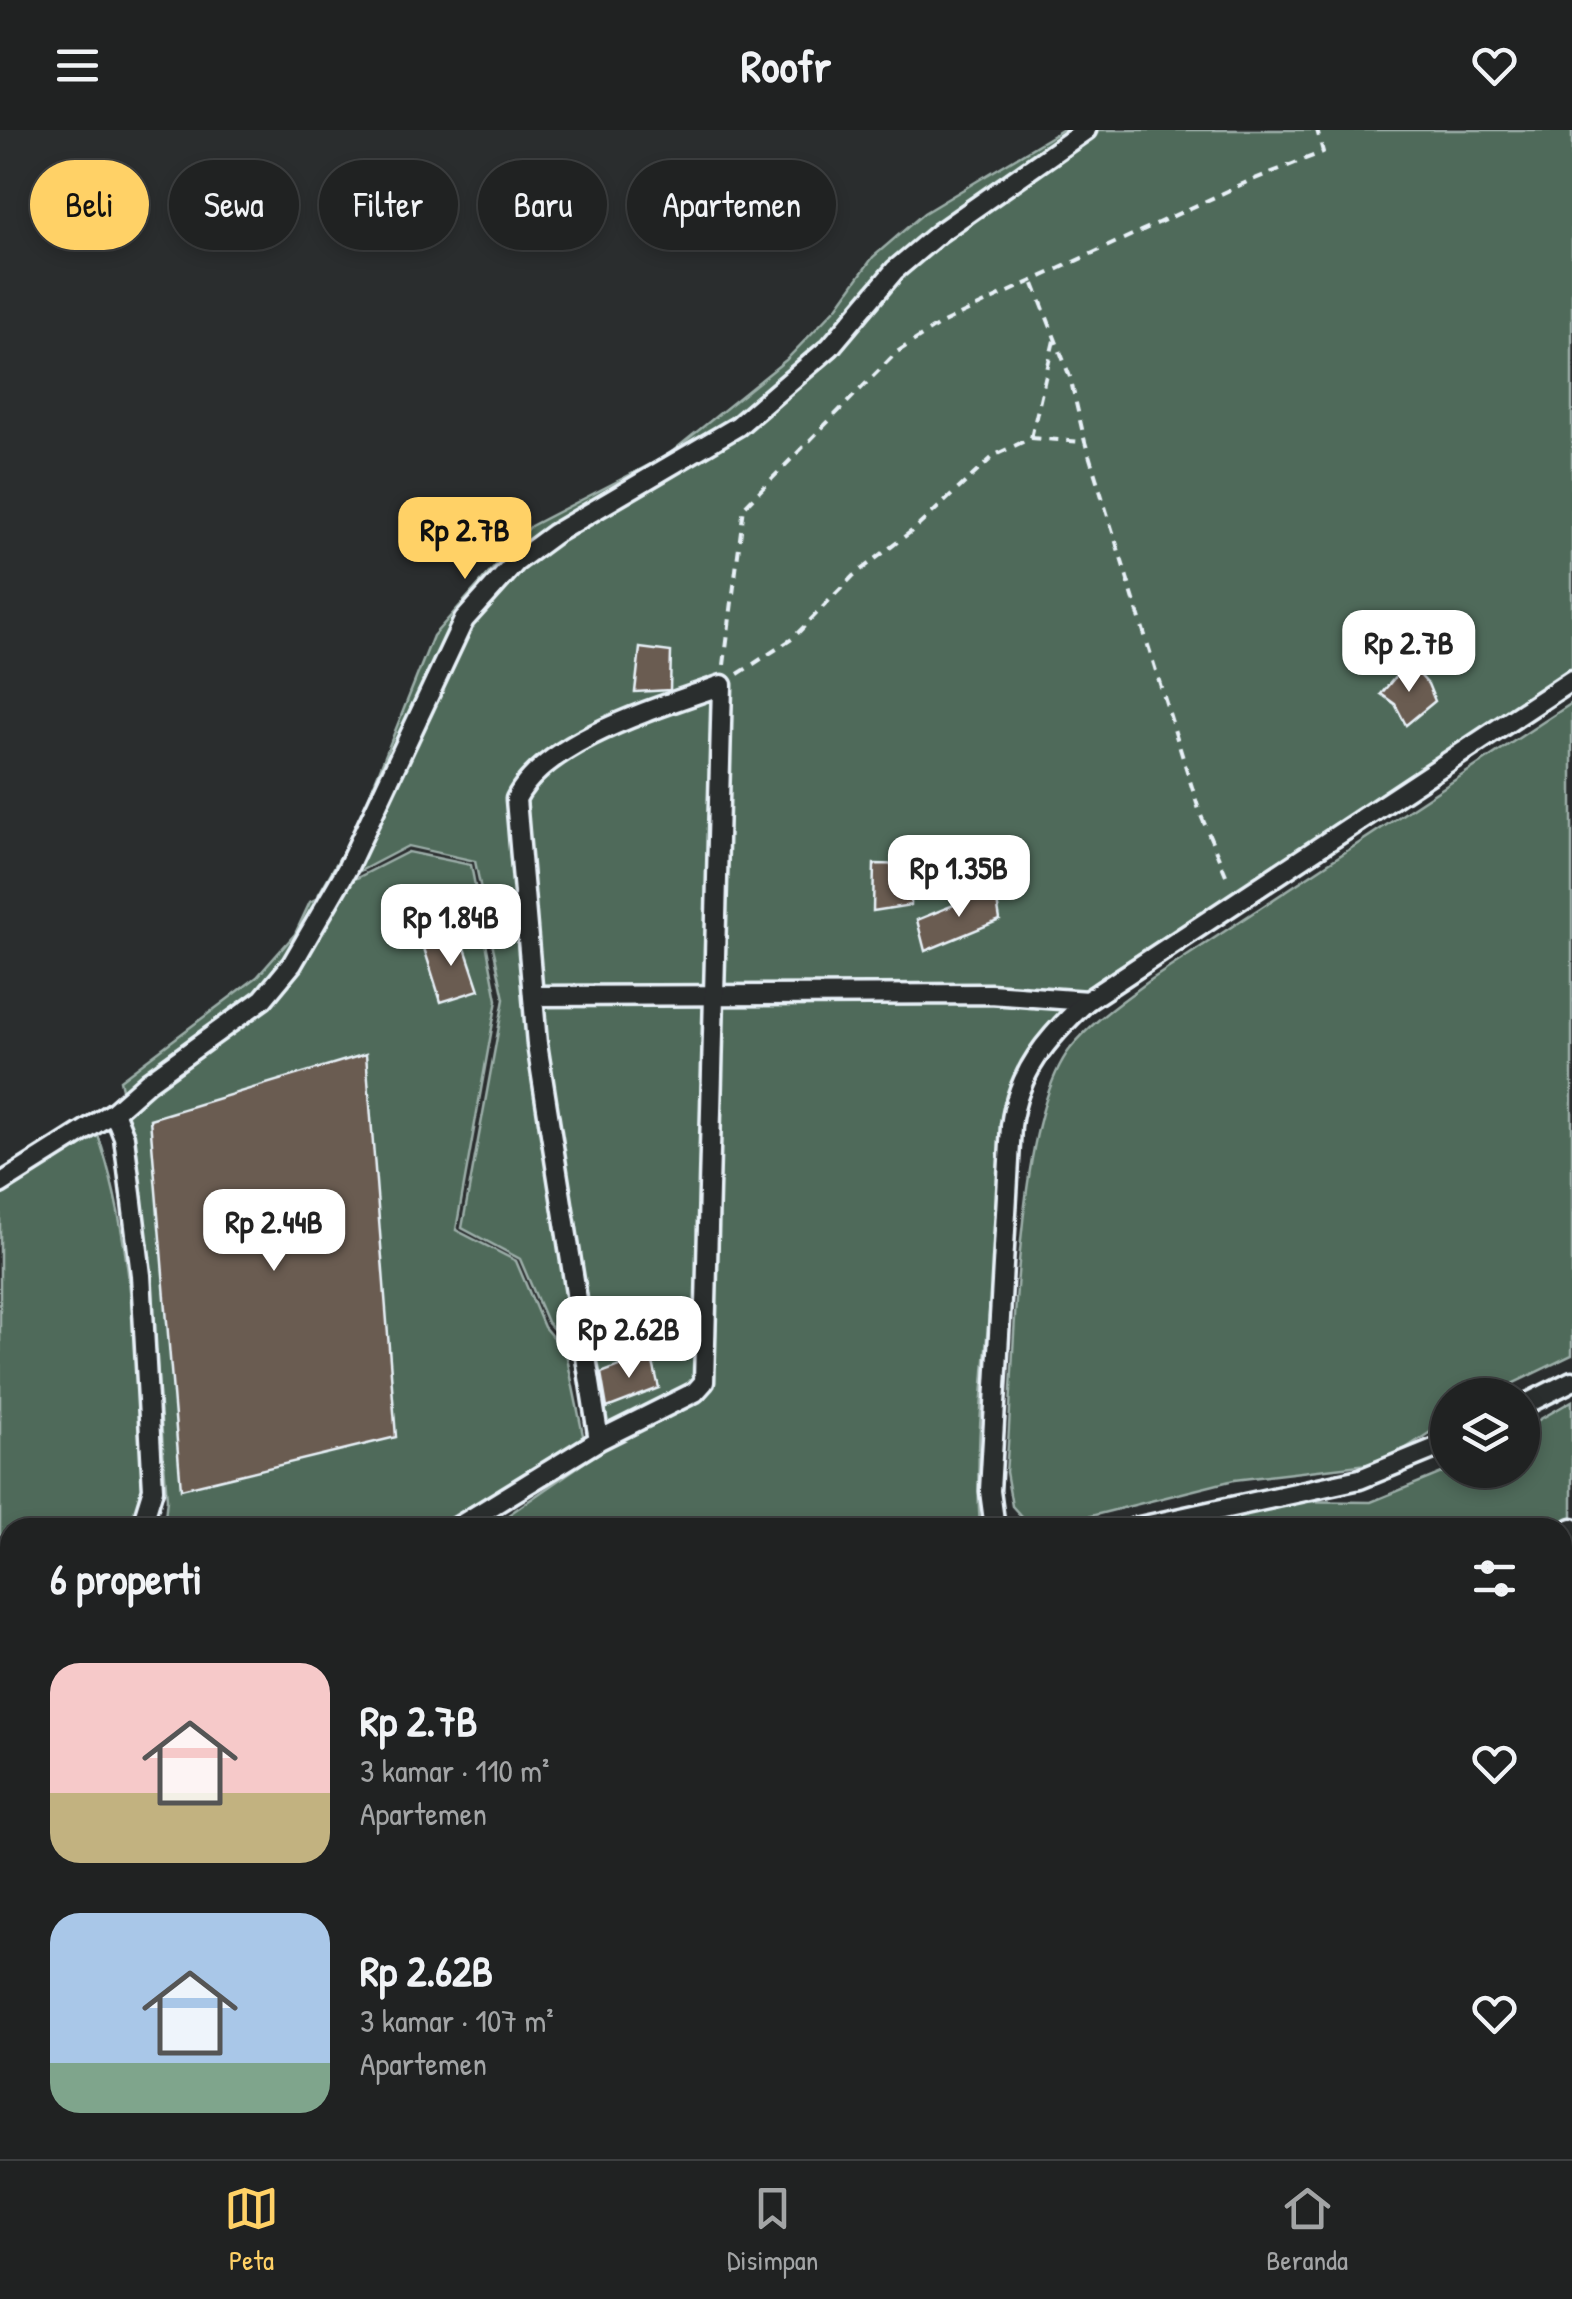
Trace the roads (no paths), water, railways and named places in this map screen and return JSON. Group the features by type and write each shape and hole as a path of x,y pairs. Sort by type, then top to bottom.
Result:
{"street":[{"path":"0,1184 114,1112 148,1082 263,999 292,964 347,869 464,620 516,562 554,534 738,426 830,347 894,270 939,233 1086,130"},
{"path":"994,1518 990,1491 1014,1104 1034,1060 1088,1000 1572,680"},
{"path":"472,1518 599,1440 696,1392 704,1382 711,994 722,685 642,714 571,748 532,773 516,800 537,1044 599,1440"},
{"path":"535,996 1009,995 1088,1000"},
{"path":"114,1112 124,1137 142,1275 153,1489 144,1518"},
{"path":"1540,1397 1572,1381"},
{"path":"1181,1518 1360,1479 1430,1450"}]}
